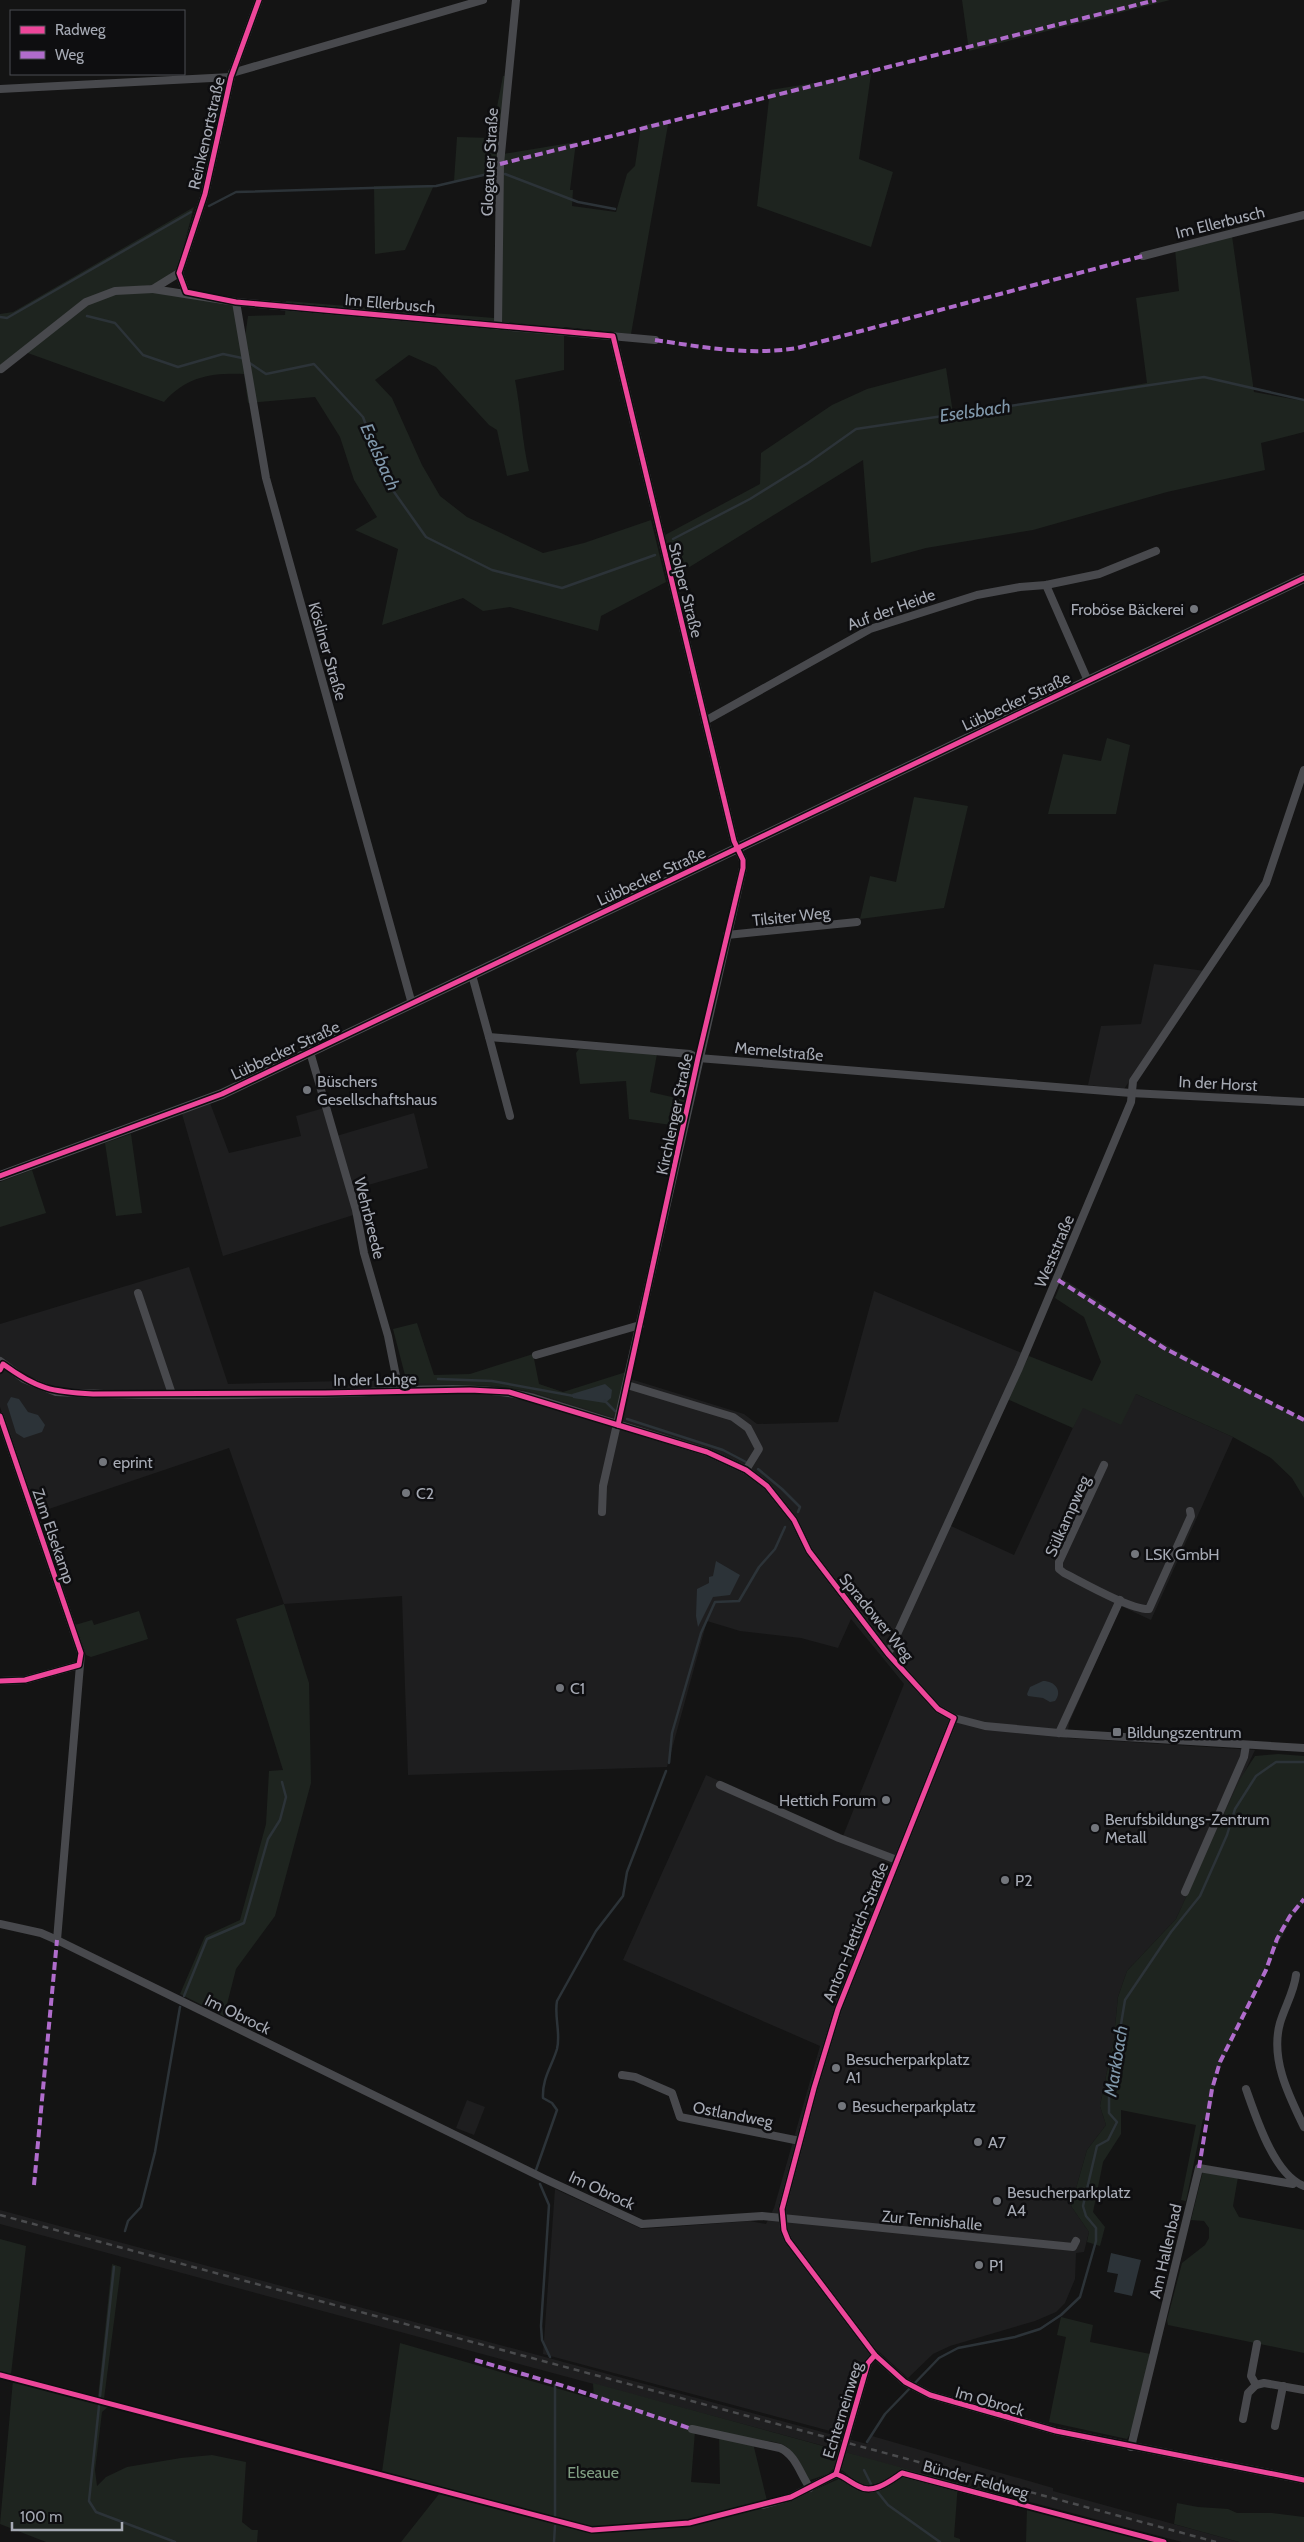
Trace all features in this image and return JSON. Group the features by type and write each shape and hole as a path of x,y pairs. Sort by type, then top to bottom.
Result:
{"main road":[{"name":"Lübbecker Straße","path":"0,1176 204,1101 412,1004 1304,578"}],"street":[{"name":"Reinkenortstraße","path":"179,273 205,194 232,75 259,0"},
{"path":"0,89 232,75 483,0"},
{"name":"Glogauer Straße","path":"498,326 500,164 516,0"},
{"name":"Im Ellerbusch","path":"1144,256 1304,215"},
{"path":"1,369 86,302 115,291 153,288 179,273 186,292"},
{"name":"Im Ellerbusch","path":"153,288 186,292 236,302 655,340"},
{"name":"Kösliner Straße","path":"236,302 266,478 412,1004"},
{"name":"Stolper Straße","path":"613,336 734,842 738,848"},
{"name":"Auf der Heide","path":"705,721 870,629 977,595 1020,587 1046,585 1099,574 1156,551"},
{"path":"1046,585 1088,681"},
{"name":"Weststraße","path":"888,1654 1058,1280 1131,1102 1133,1082 1271,875 1304,770"},
{"name":"Kirchlenger Straße","path":"602,1512 603,1486 627,1385 698,1058 743,868 743,860 738,848"},
{"name":"Tilsiter Weg","path":"728,935 857,922"},
{"path":"472,975 510,1116"},
{"name":"Memelstraße","path":"489,1037 690,1054 698,1058 1131,1093"},
{"name":"Wehrbreede","path":"310,1052 356,1210 364,1253 388,1336 399,1391"},
{"name":"In der Horst","path":"1131,1093 1304,1102"},
{"path":"138,1293 172,1394"},
{"path":"536,1355 640,1324"},
{"name":"In der Lohge","path":"1,1365 24,1379 56,1392 172,1394 470,1390 509,1392 707,1452 746,1470"},
{"path":"627,1385 733,1417 748,1428 759,1449 746,1470"},
{"name":"Zum Elsekamp","path":"0,1416 81,1653 57,1940"},
{"name":"Sülkampweg","path":"1104,1465 1059,1562 1059,1569 1120,1600 1143,1610 1149,1609 1191,1516 1190,1511"},
{"name":"Spradower Weg","path":"746,1470 767,1486 794,1520 809,1551 888,1654 938,1709 954,1718 985,1726 1059,1733 1304,1748"},
{"path":"1059,1733 1120,1600"},
{"path":"0,1682 25,1680 79,1665"},
{"name":"Anton-Hettich-Straße","path":"782,2219 784,2201 800,2141 838,2009 954,1718"},
{"path":"1185,1892 1244,1757 1246,1745"},
{"path":"720,1785 839,1838 897,1860"},
{"name":"Im Obrock","path":"0,1924 41,1933 57,1940 544,2179 642,2224 762,2216 782,2219 788,2240 875,2355 905,2382 915,2388 950,2402 1027,2424 1131,2447 1304,2480"},
{"path":"1296,1975 1295,1988 1286,2004 1279,2025 1279,2056 1287,2091 1304,2127"},
{"name":"Ostlandweg","path":"622,2074 635,2077 672,2093 680,2117 800,2141"},
{"path":"1246,2089 1269,2145 1285,2172 1295,2182"},
{"name":"Am Hallenbad","path":"1131,2447 1199,2168 1293,2184 1295,2182 1304,2186"},
{"name":"Zur Tennishalle","path":"782,2219 1073,2247 1076,2241"},
{"path":"1256,2385 1251,2376 1257,2344"},
{"name":"Echterneinweg","path":"836,2474 868,2362 875,2355"},
{"path":"1243,2420 1248,2393 1256,2385 1264,2382 1304,2390"},
{"path":"1275,2426 1283,2386"},
{"name":"Echterneinweg","path":"692,2429 785,2450 790,2453 810,2488"},
{"name":"Bünder Feldweg","path":"836,2474 862,2488 868,2489 880,2487 902,2473 1001,2499"},
{"path":"763,2505 791,2497 836,2474"}],"shaded area":[{"path":"1154,964 1205,971 1124,1089 1088,1085 1101,1026 1141,1024"},
{"path":"210,1103 229,1153 301,1136 296,1116 324,1108 333,1137 414,1113 428,1168 354,1189 363,1212 223,1256 182,1114"},
{"path":"189,1267 228,1384 381,1380 495,1386 528,1391 565,1402 624,1377 744,1414 757,1424 838,1422 874,1291 1029,1356 1007,1399 951,1526 1014,1555 1082,1408 1136,1394 1233,1437 1151,1620 1121,1606 1069,1723 1067,1738 1255,1750 1176,1919 1127,1971 1118,1997 1114,2037 1100,2106 1106,2125 1087,2150 1071,2206 1089,2232 1084,2252 1076,2253 1075,2279 1065,2303 1056,2312 1035,2321 950,2346 933,2354 908,2378 877,2350 865,2360 845,2435 543,2354 555,2189 642,2229 750,2221 766,2224 774,2208 820,2046 623,1960 706,1775 843,1836 904,1684 851,1619 838,1648 801,1638 740,1631 707,1621 667,1767 408,1775 402,1596 284,1604 229,1448 37,1513 0,1407 0,1324"},
{"path":"605,1384 612,1390 611,1398 605,1403 573,1398 572,1394"},
{"path":"11,1397 19,1399 28,1412 38,1415 45,1425 42,1432 24,1438 16,1433 7,1404"},
{"path":"716,1561 740,1575 730,1595 713,1597 698,1627 696,1616 697,1589 709,1583 709,1577 713,1576"},
{"path":"1043,1681 1051,1683 1058,1690 1055,1701 1050,1702 1043,1698 1028,1696 1030,1687"},
{"path":"467,2100 485,2107 474,2135 456,2128"},
{"path":"0,2210 867,2444 872,2436 1053,2488 1053,2491 1239,2542 1182,2542 864,2458 0,2224"},
{"path":"1111,2253 1141,2260 1132,2296 1114,2292 1118,2274 1107,2272"}],"green space":[{"path":"962,0 1170,0 969,51"},
{"path":"871,74 859,159 893,172 871,247 757,206 770,90"},
{"path":"503,76 506,76 497,167 503,154 576,142 570,190 573,190 572,206 616,212 627,174 635,166 641,126 669,119 631,334 564,327 564,370 515,380 529,471 507,476 497,430 489,425 436,367 409,355 375,380 392,398 422,465 440,496 467,517 543,553 584,543 651,520 666,582 601,616 598,631 510,607 483,611 463,598 382,625 398,549 355,530 377,517 354,480 340,437 315,397 248,403 244,374 221,374 191,381 173,393 164,402 25,352 87,306 103,298 139,292 179,295 234,304 243,351 248,316 285,315 286,301 494,318 496,173 454,181 457,137 491,138"},
{"path":"434,185 405,250 375,254 374,186"},
{"path":"194,207 177,271 152,285 115,289 85,299 0,365 0,314 13,312"},
{"path":"1232,236 1254,392 1304,401 1304,432 1261,443 1265,470 1167,492 1033,530 926,548 871,563 863,460 675,576 665,535 760,484 761,453 832,405 867,389 946,368 953,413 1001,408 1147,383 1136,298 1179,291 1175,249"},
{"path":"1107,738 1130,745 1116,814 1048,814 1063,754 1101,761"},
{"path":"914,797 968,806 944,908 860,919 870,876 896,882"},
{"path":"579,1049 657,1054 650,1092 685,1100 678,1126 629,1119 626,1081 580,1084 576,1053"},
{"path":"131,1134 142,1213 116,1216 105,1143"},
{"path":"32,1170 46,1213 0,1227 0,1182"},
{"path":"1063,1279 1142,1332 1304,1420 1304,1498 1292,1478 1271,1458 1233,1437 1136,1394 1121,1425 1083,1408 1073,1428 1007,1399 1029,1356 1092,1381 1101,1362 1084,1317 1055,1298"},
{"path":"417,1323 434,1375 470,1374 533,1354 539,1384 563,1392 626,1372 615,1415 612,1417 528,1391 495,1386 407,1383 393,1329"},
{"path":"284,1604 309,1683 311,1783 275,1916 236,1969 224,2016 180,1994 205,1936 240,1920 266,1824 269,1771 283,1770 236,1619"},
{"path":"139,1611 148,1639 91,1657 86,1655 75,1625 92,1620 94,1625"},
{"path":"1278,1754 1304,1756 1304,1903 1292,1917 1264,1972 1216,2076 1209,2119 1203,2119 1186,2201 1181,2200 1196,2125 1121,2110 1121,2134 1103,2162 1093,2212 1105,2227 1100,2246 1087,2242 1089,2232 1071,2206 1087,2150 1106,2125 1100,2106 1114,2037 1118,1997 1127,1971 1176,1919 1240,1779 1255,1756"},
{"path":"1203,2171 1238,2177 1233,2206 1239,2217 1304,2230 1304,2353 1168,2325 1167,2320 1182,2263 1205,2245 1209,2238 1209,2228 1204,2221 1191,2220"},
{"path":"0,2239 26,2246 11,2374 0,2371"},
{"path":"112,2264 121,2267 104,2399 98,2397"},
{"path":"1061,2317 1093,2325 1090,2342 1150,2354 1132,2430 1127,2439 1049,2422 1066,2337 1057,2335"},
{"name":"Elseaue","path":"400,2343 594,2399 593,2383 958,2483 954,2537 960,2539 960,2542 401,2542 439,2494 503,2509 505,2505 382,2472","holes":["695,2431 719,2433 720,2484 691,2482","752,2439 784,2445 792,2453 802,2472 810,2480 828,2474 834,2468 842,2470 855,2481 841,2478 807,2493 768,2505"]},
{"path":"13,2380 109,2406 102,2412 95,2470 97,2486 106,2477 127,2467 181,2458 212,2455 246,2462 242,2522 252,2530 258,2530 257,2542 46,2542 0,2524"},
{"path":"1177,2503 1198,2507 1228,2509 1237,2513 1272,2513 1304,2517 1304,2542 1239,2542 1174,2524"},
{"path":"1027,2508 1150,2542 1026,2542"}],"waterway":[{"name":"Eselsbach","path":"209,206 236,192 436,186 492,173"},
{"name":"Eselsbach","path":"505,174 578,202 615,209"},
{"name":"Eselsbach","path":"0,317 7,318 191,212"},
{"name":"Eselsbach","path":"87,316 115,323 143,355 178,367 223,354 242,358 266,374 314,364 363,417 387,482 426,537 492,570 562,588 655,555"},
{"name":"Eselsbach","path":"673,539 750,499 808,463 856,429 1204,377 1304,400"},
{"path":"438,1379 492,1381 574,1396"},
{"path":"605,1401 615,1411"},
{"path":"627,1419 723,1450 746,1462"},
{"path":"758,1469 800,1507 798,1512"},
{"path":"669,1763 672,1733 701,1633 715,1602 739,1601 759,1567 775,1549 785,1527"},
{"name":"Markbach","path":"867,2442 885,2414 939,2358 958,2348 1015,2337 1040,2329 1061,2315 1080,2297 1096,2241 1096,2228 1086,2216 1083,2206 1097,2146 1108,2140 1117,2122 1109,2113 1109,2097 1125,2000 1171,1932 1200,1896 1227,1835 1235,1809 1256,1776 1276,1762 1304,1762"},
{"path":"536,2170 557,2110 552,2103 543,2098 546,2078 558,2043 557,2001 596,1931 623,1896 627,1872 666,1771"},
{"path":"184,1996 207,1939 244,1923 268,1839 280,1820 286,1797 282,1782"},
{"path":"125,2231 128,2221 141,2207 155,2152 180,2007"},
{"path":"540,2184 549,2205 541,2326 542,2340 550,2357"},
{"path":"100,2396 114,2267"},
{"path":"555,2385 555,2518"},
{"path":"99,2406 89,2501 96,2512 175,2542"},
{"name":"Markbach","path":"864,2470 872,2486"},
{"name":"Markbach","path":"876,2490 888,2505 940,2542"},
{"path":"554,2542 555,2526"}],"railway":[{"path":"0,2215 1216,2542"}],"marked path":[{"path":"500,164 1156,0"},
{"path":"655,340 743,351 797,348 1143,256"},
{"path":"1058,1280 1164,1348 1304,1420"},
{"path":"1199,2168 1212,2089 1220,2062 1266,1970 1277,1939 1290,1916 1304,1899"},
{"path":"34,2185 57,1940"},
{"path":"475,2360 564,2386 692,2429"}],"cycle path":[{"path":"259,0 231,77 205,194 179,273 186,292 236,302 613,336 734,841 743,860 743,868 698,1058 618,1425"},
{"path":"0,1176 222,1094 1304,578"},
{"path":"0,1370 3,1364 26,1379 45,1388 93,1394 470,1390 509,1392 707,1452 746,1470 767,1486 794,1520 809,1551 888,1654 938,1709 954,1718 838,2009 814,2088 782,2209 784,2230 788,2240 875,2355 905,2382 930,2395 1056,2431 1304,2480"},
{"path":"0,1416 81,1653 79,1665 25,1680 0,1681"},
{"path":"836,2474 868,2363 875,2355"},
{"path":"0,2375 592,2530 689,2523 791,2497 836,2474 858,2486 870,2489 881,2486 902,2473 1164,2542"}],"place":[{"name":"Froböse Bäckerei","path":"1194,609"},
{"name":"Büschers Gesellschaftshaus","path":"307,1090"},
{"name":"eprint","path":"103,1462"},
{"name":"C2","path":"406,1493"},
{"name":"LSK GmbH","path":"1135,1554"},
{"name":"C1","path":"560,1688"},
{"name":"Bildungszentrum","path":"1117,1732"},
{"name":"Hettich Forum","path":"886,1800"},
{"name":"Berufsbildungs-Zentrum Metall","path":"1095,1828"},
{"name":"P2","path":"1005,1880"},
{"name":"Besucherparkplatz A1","path":"836,2068"},
{"name":"Besucherparkplatz","path":"842,2106"},
{"name":"A7","path":"978,2142"},
{"name":"Besucherparkplatz A4","path":"997,2201"},
{"name":"P1","path":"979,2265"}]}
